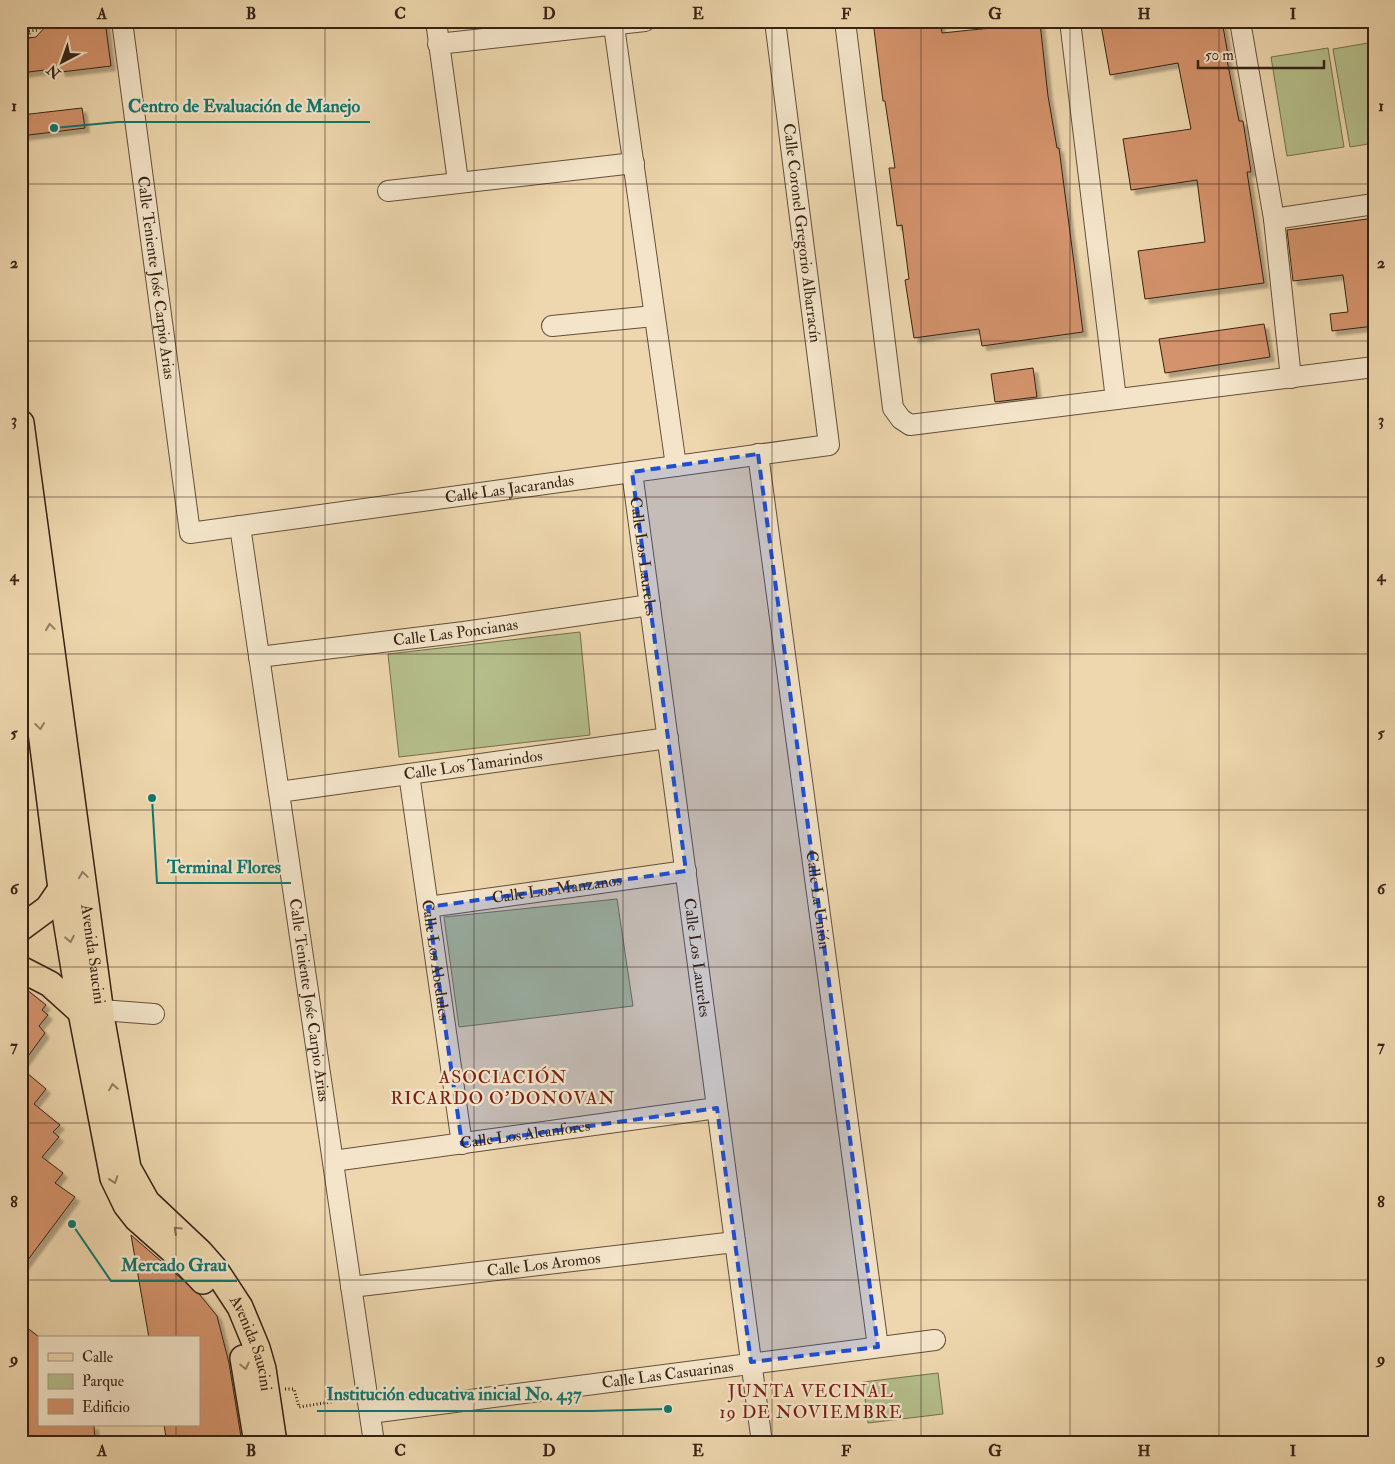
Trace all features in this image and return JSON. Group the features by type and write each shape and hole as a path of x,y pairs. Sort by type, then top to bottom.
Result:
{"main road":[{"name":"Avenida Saucini","path":"21,424 38,691 61,889 125,1156 133,1181 147,1202 200,1252 240,1307 257,1348 268,1391 274,1443"},
{"name":"Avenida Saucini","path":"21,574 36,656"},
{"name":"Avenida Saucini","path":"38,691 91,1011 113,1178 126,1205 137,1219 195,1271 228,1319 246,1368 256,1443"},
{"path":"21,928 48,908 61,889"},
{"path":"21,969 50,984 91,1011"}],"street":[{"name":"Calle Teniente Jośe Carpio Arias","path":"122,21 190,533"},
{"path":"436,21 458,181"},
{"path":"438,44 527,28 614,26 645,21"},
{"name":"Calle Coronel Gregorio Albarracín","path":"775,21 829,445"},
{"path":"845,21 893,408 900,419 910,425 1374,367"},
{"path":"1070,21 1116,399"},
{"path":"1240,21 1274,219 1291,378"},
{"path":"614,26 676,466"},
{"path":"388,191 458,181 634,163"},
{"path":"1274,219 1374,204"},
{"path":"552,326 654,316"},
{"name":"Calle Las Jacarandas","path":"190,533 829,445"},
{"name":"Calle La Unión","path":"758,454 878,1347"},
{"name":"Calle Los Laureles","path":"632,472 762,1443"},
{"name":"Calle Teniente Jośe Carpio Arias","path":"240,526 374,1443"},
{"name":"Calle Las Poncianas","path":"259,657 464,632 650,605"},
{"name":"Calle Los Tamarindos","path":"279,792 668,738"},
{"name":"Calle Los Abedules","path":"408,774 462,1144"},
{"name":"Calle Los Manzanos","path":"428,907 686,871"},
{"path":"91,1011 154,1014"},
{"name":"Calle Los Alcanfores","path":"333,1161 717,1108"},
{"name":"Calle Los Aromos","path":"352,1287 735,1242"},
{"name":"Calle Las Casuarinas","path":"369,1405 935,1340"}],"path":[{"path":"21,32 38,30 45,21"},
{"path":"29,31 30,38"},
{"path":"268,1391 294,1389 299,1407 369,1405"}],"highlighted area":[{"path":"758,454 878,1347 751,1362 717,1108 462,1144 428,907 686,871 632,472"}],"green space":[{"path":"1374,42 1374,143 1350,147 1333,49"},
{"path":"1328,48 1344,147 1287,156 1271,57"},
{"path":"580,632 590,735 399,757 388,654"},
{"path":"617,899 633,1006 459,1027 444,917"},
{"path":"938,1373 943,1414 868,1423 863,1382"}],"building":[{"path":"63,21 105,21 111,66 61,72 60,68 21,73 21,39 36,37 46,26 60,24"},
{"path":"873,21 940,21 942,33 1040,23 1048,96 1057,148 1059,148 1083,332 982,346 979,329 914,338 905,280 909,279 902,225 897,226 889,168 895,168 885,101 883,101"},
{"path":"1123,21 1222,21 1228,55 1226,55 1239,121 1243,121 1251,172 1247,172 1264,283 1145,299 1138,251 1205,242 1197,180 1131,190 1123,139 1191,129 1178,63 1110,75 1101,25"},
{"path":"82,108 85,128 21,136 21,115"},
{"path":"1374,218 1374,326 1332,331 1330,314 1348,312 1343,275 1293,281 1287,230"},
{"path":"1264,324 1270,357 1165,373 1159,339"},
{"path":"1033,368 1037,397 995,402 991,374"},
{"path":"21,985 46,1005 42,1010 48,1015 39,1026 45,1033 21,1066"},
{"path":"21,1068 46,1089 34,1104 60,1125 53,1132 59,1137 42,1157 63,1173 55,1183 75,1197 21,1269"},
{"path":"131,1235 200,1295 217,1316 229,1363 242,1443 167,1443 164,1426 200,1426 200,1336 149,1336"},
{"path":"21,1323 38,1336 38,1426 94,1426 95,1443 21,1443"}],"place":[{"name":"Centro de Evaluación de Manejo","path":"54,128"},
{"name":"Terminal Flores","path":"152,798"},
{"name":"Mercado Grau","path":"72,1224"},
{"name":"Institución educativa inicial No. 437","path":"668,1409"}],"district":[{"name":"ASOCIACIÓN RICARDO O'DONOVAN","path":"503,1087"},
{"name":"JUNTA VECINAL 19 DE NOVIEMBRE","path":"811,1401"}]}
